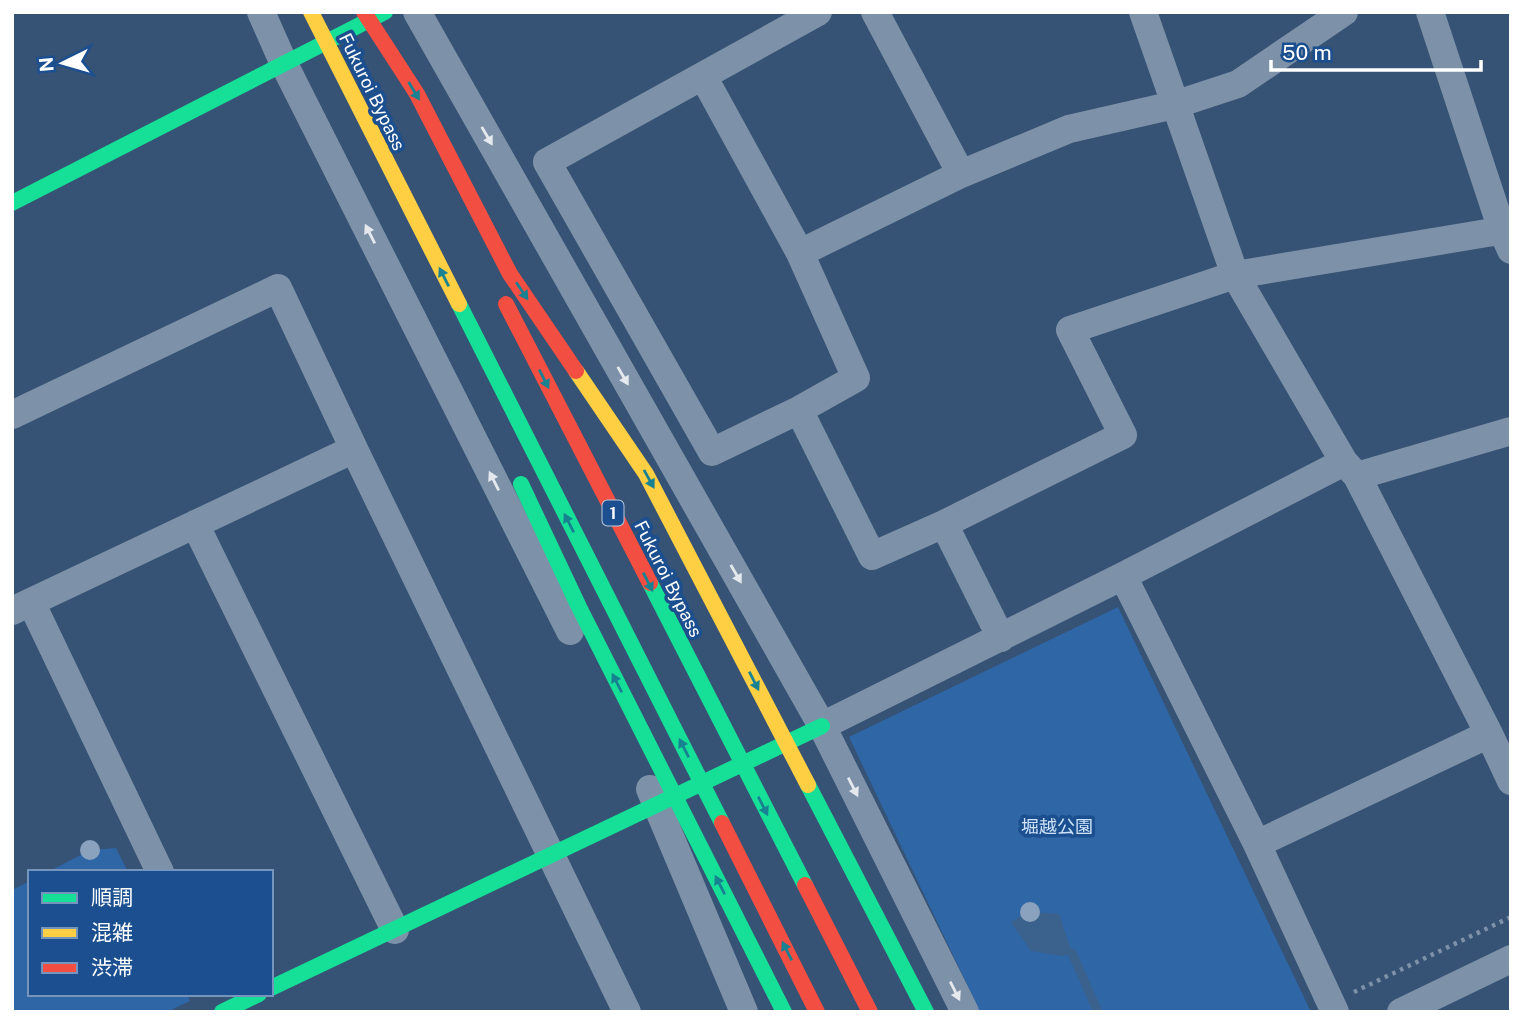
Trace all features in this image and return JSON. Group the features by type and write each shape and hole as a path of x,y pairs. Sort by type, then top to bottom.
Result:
{"main road":[{"path":"309,12 333,81 391,206"},
{"name":"Fukuroi Bypass","path":"309,12 817,1012"},
{"name":"Fukuroi Bypass","path":"358,12 445,183"},
{"path":"364,12 416,94 510,274 646,474 926,1012"},
{"path":"12,203 385,12"},
{"name":"Fukuroi Bypass","path":"500,292 870,1012"},
{"path":"514,470 579,607 784,1012"},
{"path":"273,987 822,726"},
{"path":"222,1005 252,996"}],"street":[{"path":"261,12 284,64 658,804 744,1012"},
{"path":"417,12 822,726 965,1012"},
{"path":"703,76 800,253 856,378 799,410 712,452 547,162 818,12"},
{"path":"875,12 961,174"},
{"path":"1143,12 1235,275 1350,469 1511,781"},
{"path":"800,253 961,174 1069,129 1174,105 1238,83 1344,12"},
{"path":"799,410 872,555 944,524 1123,435 1070,330 1235,275 1508,236 1430,12"},
{"path":"12,415 278,288 627,1012"},
{"path":"822,726 1123,576 1350,469 1511,431"},
{"path":"159,870 21,607 354,449"},
{"path":"195,524 395,930"},
{"path":"944,524 1001,638"},
{"path":"1123,576 1257,844 1333,1008"},
{"path":"1257,844 1489,734"},
{"path":"1401,1012 1511,959"}],"path":[{"path":"1333,1008 1511,917"}],"green space":[{"name":"堀越公園","path":"1118,607 1311,1012 980,1012 849,737"},
{"path":"116,848 127,870 52,870 90,850"},
{"path":"28,882 28,996 188,996 190,1001 167,1012 12,1012 12,890"}],"shaded area":[{"path":"1030,912 1059,914 1072,953 1063,956 1031,951 1011,922"}],"waterway":[{"path":"1072,953 1098,1012"}],"traffic: fast":[{"path":"12,203 385,12"},
{"path":"459,304 722,823"},
{"path":"521,484 579,607 784,1012"},
{"path":"650,583 805,885"},
{"path":"273,987 822,726"},
{"path":"808,785 926,1012"},
{"path":"222,1012 255,996"}],"traffic: slow":[{"path":"311,12 459,304"},
{"path":"576,371 646,474 808,785"}],"traffic: jam":[{"path":"364,12 417,94 510,274 576,371"},
{"path":"506,304 650,583"},
{"path":"722,823 817,1012"},
{"path":"805,885 870,1012"}]}
